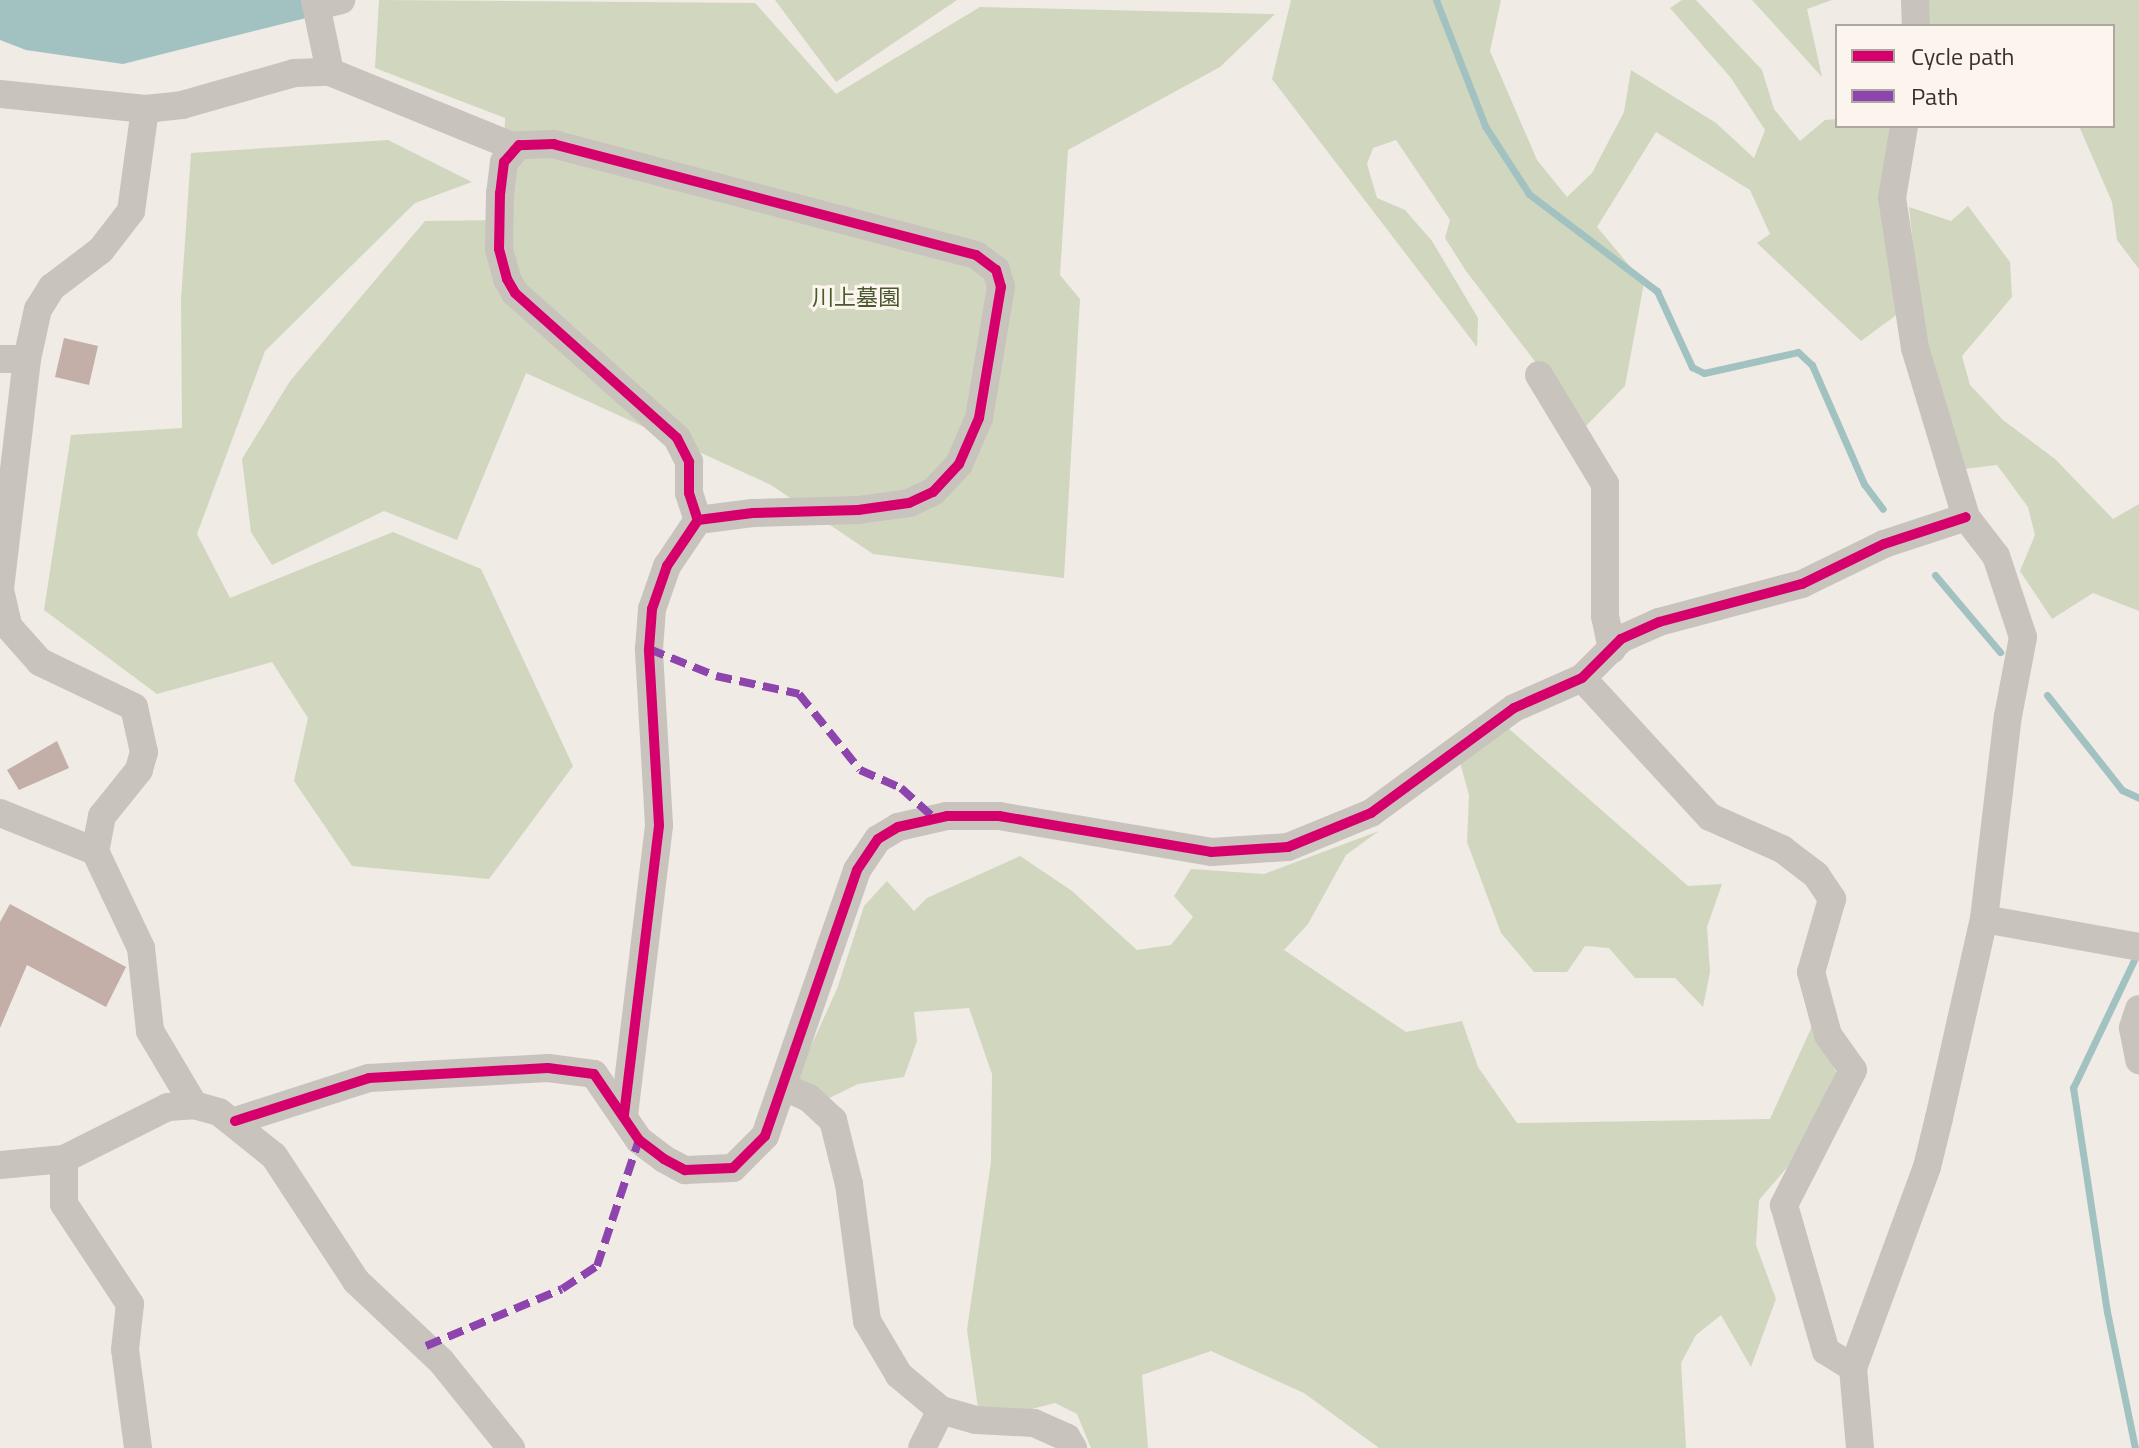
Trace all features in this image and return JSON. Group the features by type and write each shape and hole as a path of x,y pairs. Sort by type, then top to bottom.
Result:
{"street":[{"path":"1915,0 1916,24"},
{"path":"324,2 330,72"},
{"path":"0,94 145,109 182,105 294,73 330,72 515,147"},
{"path":"145,109 131,211 101,250 52,287 14,359 0,590 4,626 40,662 134,707 144,752 139,770 102,816 95,851 141,948 150,1031 194,1105"},
{"path":"1860,1448 1853,1368 1927,1167 1984,919 2008,716 2023,637 1996,556 1966,517 1915,348 1893,214 1904,128"},
{"path":"624,1115 659,825 649,664 652,609 667,566 698,520 753,513 858,510 909,503 933,492 959,464 979,418 1001,287 996,270 976,255 600,161 554,144 534,141 515,147 504,162 500,193 499,249 507,279 515,293 677,438 689,462 689,493 698,520"},
{"path":"1539,375 1605,484 1605,616 1612,649"},
{"path":"235,1121 369,1078 522,1067 594,1074 639,1140 664,1159 685,1170 711,1172 733,1168 765,1136 857,870 878,839 898,827 947,816 999,816 1177,849 1270,851 1371,813 1514,708 1582,678 1612,649 1659,622 1802,584 1884,544 1966,517"},
{"path":"1582,678 1710,817 1782,849 1816,875 1832,899 1811,972 1828,1035 1853,1070 1784,1205 1826,1351 1853,1368"},
{"path":"0,813 95,851"},
{"path":"1984,919 2132,944"},
{"path":"2139,1009 2133,1028 2139,1060"},
{"path":"784,1087 809,1098 833,1120 849,1184 867,1321 899,1375 941,1410 976,1420 1034,1423 1067,1438 1073,1448"},
{"path":"0,1165 64,1159 168,1107 194,1105 235,1121 274,1156 356,1281 441,1361 511,1448"},
{"path":"64,1159 64,1204 130,1304 125,1349 138,1448"},
{"path":"922,1448 941,1410"}],"green space":[{"name":"川上墓園","path":"379,0 755,3 836,94 980,7 1275,14 1220,67 1068,150 1060,275 1080,299 1064,578 873,554 771,485 526,373 457,540 384,511 272,565 251,532 242,459 290,381 425,221 502,220 505,118 375,68"},
{"path":"775,0 957,0 836,82"},
{"path":"1291,0 1501,0 1490,51 1537,160 1567,197 1592,173 1624,112 1631,70 1716,123 1754,158 1765,130 1731,78 1670,8 1682,0 1696,0 1762,70 1774,109 1800,141 1825,120 1835,119 1835,128 1904,128 1899,313 1861,341 1757,243 1770,234 1750,190 1656,132 1597,227 1644,283 1625,386 1585,427 1466,271 1445,238 1450,220 1396,140 1373,148 1367,164 1377,198 1405,210 1432,241 1478,318 1477,347 1272,79"},
{"path":"1752,0 1832,0 1807,9 1822,77"},
{"path":"1926,0 2139,0 2139,269 2117,240 2112,202 2080,128 2115,128 2115,24 1927,24"},
{"path":"388,140 472,182 415,203 265,351 197,534 230,598 393,532 481,569 573,766 489,879 352,866 294,781 308,718 272,662 157,694 44,610 71,435 182,428 181,300 191,153"},
{"path":"1968,206 2010,262 2012,297 1962,356 1970,385 2003,420 2055,459 2113,519 2139,504 2139,611 2093,593 2052,619 2020,571 2035,535 2028,507 1997,465 1956,470 1928,383 1909,207 1951,221"},
{"path":"1499,720 1688,886 1722,884 1707,927 1710,972 1703,1007 1675,978 1635,978 1609,948 1585,946 1567,972 1534,972 1501,933 1467,842 1469,795 1456,748"},
{"path":"1379,831 1346,855 1308,924 1284,950 1406,1032 1462,1021 1478,1067 1517,1123 1770,1119 1813,1024 1841,1083 1804,1148 1759,1200 1756,1245 1776,1299 1751,1367 1721,1315 1696,1335 1681,1363 1686,1448 1379,1448 1304,1393 1211,1351 1142,1375 1148,1448 1091,1448 1077,1414 1055,1403 980,1422 967,1330 991,1162 992,1074 969,1008 914,1012 917,1041 904,1077 858,1084 823,1101 797,1077 837,989 864,906 887,881 914,911 927,898 1020,856 1072,891 1137,950 1171,945 1193,917 1174,896 1191,869 1264,874"}],"water":[{"path":"0,0 301,0 306,18 123,64 26,50 0,40"}],"building":[{"path":"64,338 98,346 89,385 55,377"},
{"path":"57,741 69,768 19,790 7,770"},
{"path":"10,904 126,967 106,1007 27,965 0,1028 0,922"}],"waterway":[{"path":"1436,0 1485,126 1529,194 1657,291 1692,367 1704,373 1798,352 1812,365 1864,484 1883,509"},
{"path":"1935,575 2000,652"},
{"path":"2047,695 2122,790 2139,798"},
{"path":"2135,1448 2107,1312 2073,1088 2138,952"}],"marked path":[{"path":"649,649 716,676 799,694 860,770 901,788 934,818"},
{"path":"426,1346 562,1289 597,1266 639,1140"}],"cycle path":[{"path":"624,1115 659,825 649,649 652,609 667,566 698,520 753,513 858,510 909,503 933,492 959,464 979,418 1001,287 996,270 976,255 554,144 519,145 504,162 500,193 499,249 507,279 515,293 677,438 689,462 689,493 698,520"},
{"path":"235,1121 369,1078 548,1068 594,1074 639,1140 664,1159 685,1170 733,1168 765,1136 857,870 878,839 898,827 947,816 999,816 1211,852 1288,847 1371,813 1514,708 1582,678 1621,639 1659,622 1802,584 1884,544 1966,517"}]}
